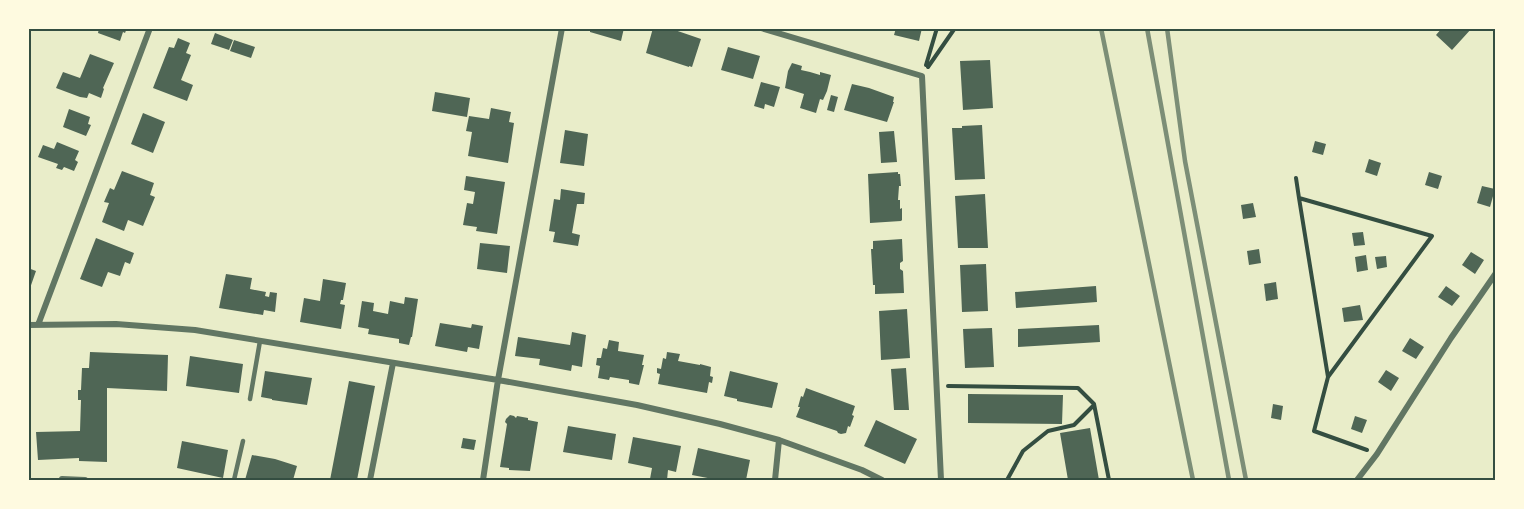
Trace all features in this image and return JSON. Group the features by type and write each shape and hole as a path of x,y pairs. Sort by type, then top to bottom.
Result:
{"street":[{"path":"38,325 150,28"},
{"path":"483,480 498,380 562,28"},
{"path":"761,28 922,76 941,480"},
{"path":"1357,480 1377,454 1496,273"},
{"path":"28,325 116,324 195,330 637,405 779,440 862,470 882,480"},
{"path":"370,480 393,363"},
{"path":"775,480 779,440"},
{"path":"63,479 86,480"}],"lane":[{"path":"250,399 260,341"},
{"path":"234,480 243,441"}],"path":[{"path":"922,76 937,28"},
{"path":"922,76 955,28"},
{"path":"1296,178 1328,377"},
{"path":"1299,198 1432,236 1328,377 1314,431 1377,454"},
{"path":"937,386 1078,388 1094,404 1109,480"},
{"path":"1007,480 1023,451 1048,431 1074,425 1094,404"}],"building":[{"path":"99,28 127,28 120,41 98,33"},
{"path":"590,28 624,28 621,41 590,32"},
{"path":"653,28 669,28 701,39 692,67 646,53"},
{"path":"896,28 922,28 919,41 894,35"},
{"path":"1442,28 1472,28 1452,50 1436,35"},
{"path":"215,33 233,40 229,50 211,44"},
{"path":"178,38 190,43 186,53 191,55 181,80 193,85 187,101 153,88 169,47 174,48"},
{"path":"234,40 255,47 251,58 230,51"},
{"path":"728,47 760,56 753,79 721,70"},
{"path":"90,54 114,63 101,98 89,93 87,98 80,97 56,88 63,72 80,78"},
{"path":"990,60 993,108 963,110 960,61"},
{"path":"792,63 802,66 801,70 820,75 820,72 831,75 827,91 823,100 820,99 816,113 800,108 804,94 785,88"},
{"path":"761,82 780,87 774,107 765,104 764,109 754,106"},
{"path":"852,84 894,97 887,122 844,110"},
{"path":"435,92 470,98 467,117 432,111"},
{"path":"831,95 838,97 834,112 827,110"},
{"path":"491,108 511,112 509,122 514,123 508,163 468,156 472,132 466,131 469,116 489,119"},
{"path":"69,109 90,117 88,124 91,125 86,136 63,127"},
{"path":"143,113 165,122 153,153 131,144"},
{"path":"982,125 985,179 955,180 952,128"},
{"path":"565,130 588,134 584,166 560,163"},
{"path":"894,131 897,162 881,163 879,132"},
{"path":"1315,141 1326,144 1323,155 1312,152"},
{"path":"57,142 79,151 74,171 64,167 62,170 56,168 58,164 38,157 43,145 54,149"},
{"path":"1369,159 1381,163 1377,176 1365,172"},
{"path":"122,171 154,183 150,195 155,197 143,226 128,220 124,231 102,222 109,203 104,202 110,188 114,190"},
{"path":"898,172 901,186 899,186 898,200 900,200 900,209 902,208 902,220 870,223 868,174"},
{"path":"1429,172 1442,176 1438,189 1425,185"},
{"path":"466,176 505,182 497,234 476,231 477,227 463,225 467,203 473,204 475,192 464,190"},
{"path":"1482,186 1495,189 1490,207 1477,203"},
{"path":"561,189 585,193 584,204 577,204 572,233 580,235 578,246 553,242 555,232 549,231 554,199 560,200"},
{"path":"985,194 988,248 958,248 955,196"},
{"path":"1253,203 1256,217 1243,219 1241,205"},
{"path":"1363,232 1365,245 1354,246 1352,233"},
{"path":"96,238 134,253 130,264 125,262 120,276 108,272 102,287 80,279"},
{"path":"902,239 903,261 900,263 900,269 903,271 904,293 875,294 871,249 873,249 873,241"},
{"path":"480,243 510,246 507,273 477,269"},
{"path":"1259,249 1261,263 1249,265 1247,251"},
{"path":"1471,252 1484,260 1475,274 1462,265"},
{"path":"1366,255 1368,270 1357,272 1355,257"},
{"path":"1386,256 1387,267 1377,269 1375,257"},
{"path":"986,264 988,311 962,312 960,265"},
{"path":"28,268 36,271 29,291 28,291"},
{"path":"226,274 252,278 250,289 266,292 265,296 269,297 270,292 277,293 275,312 264,310 263,315 219,308"},
{"path":"323,279 346,283 340,304 345,305 341,329 300,322 304,298 320,301"},
{"path":"1276,282 1278,299 1266,301 1264,284"},
{"path":"1096,286 1097,302 1016,308 1015,292"},
{"path":"1446,286 1460,296 1452,306 1438,297"},
{"path":"405,297 418,299 409,345 399,343 399,339 368,334 369,329 358,327 362,301 374,303 373,311 388,314 390,301 404,304"},
{"path":"1360,305 1363,320 1344,322 1342,308"},
{"path":"907,309 910,358 881,360 879,311"},
{"path":"440,323 471,328 472,324 483,326 479,349 468,347 467,352 435,346"},
{"path":"1099,325 1100,342 1018,347 1018,329"},
{"path":"992,328 994,367 965,368 963,329"},
{"path":"572,332 586,335 582,367 572,365 571,371 539,365 540,359 515,356 518,337 570,345"},
{"path":"1410,338 1424,347 1416,359 1402,351"},
{"path":"609,340 619,342 618,351 644,355 639,385 629,383 629,380 598,378 600,366 596,365 597,358 601,358 603,348 607,349"},
{"path":"90,352 168,355 167,391 107,388 107,462 79,461 79,458 38,460 36,432 80,431 81,400 78,400 78,390 81,390 82,368 89,368"},
{"path":"667,352 680,354 678,361 711,367 710,376 713,377 712,383 709,382 707,393 658,384 660,374 657,373 657,368 661,369"},
{"path":"190,356 243,364 239,393 186,386"},
{"path":"906,368 909,410 894,410 891,369"},
{"path":"1386,370 1399,378 1391,391 1378,382"},
{"path":"265,371 312,378 307,405 261,397"},
{"path":"730,371 778,383 772,408 724,396"},
{"path":"349,381 375,386 357,480 330,480"},
{"path":"806,388 855,406 852,415 854,416 846,433 841,434 796,417 801,396 803,397"},
{"path":"968,394 1063,395 1062,424 968,423"},
{"path":"1273,404 1283,406 1281,420 1271,418"},
{"path":"510,415 538,422 530,471 500,467 507,424 505,422"},
{"path":"1355,416 1367,420 1362,433 1351,429"},
{"path":"876,420 917,439 905,464 864,446"},
{"path":"568,426 616,434 612,460 563,452"},
{"path":"1090,428 1099,480 1068,480 1060,433"},
{"path":"633,437 681,446 676,472 668,470 667,480 650,479 652,468 628,463"},
{"path":"463,438 476,440 474,450 461,448"},
{"path":"182,441 228,450 223,478 177,468"},
{"path":"698,448 750,460 746,480 718,480 692,475"},
{"path":"252,455 297,466 293,480 245,480"}],"railway":[{"path":"1101,28 1193,480"},
{"path":"1147,28 1229,480"},
{"path":"1167,28 1185,161 1246,480"}]}
